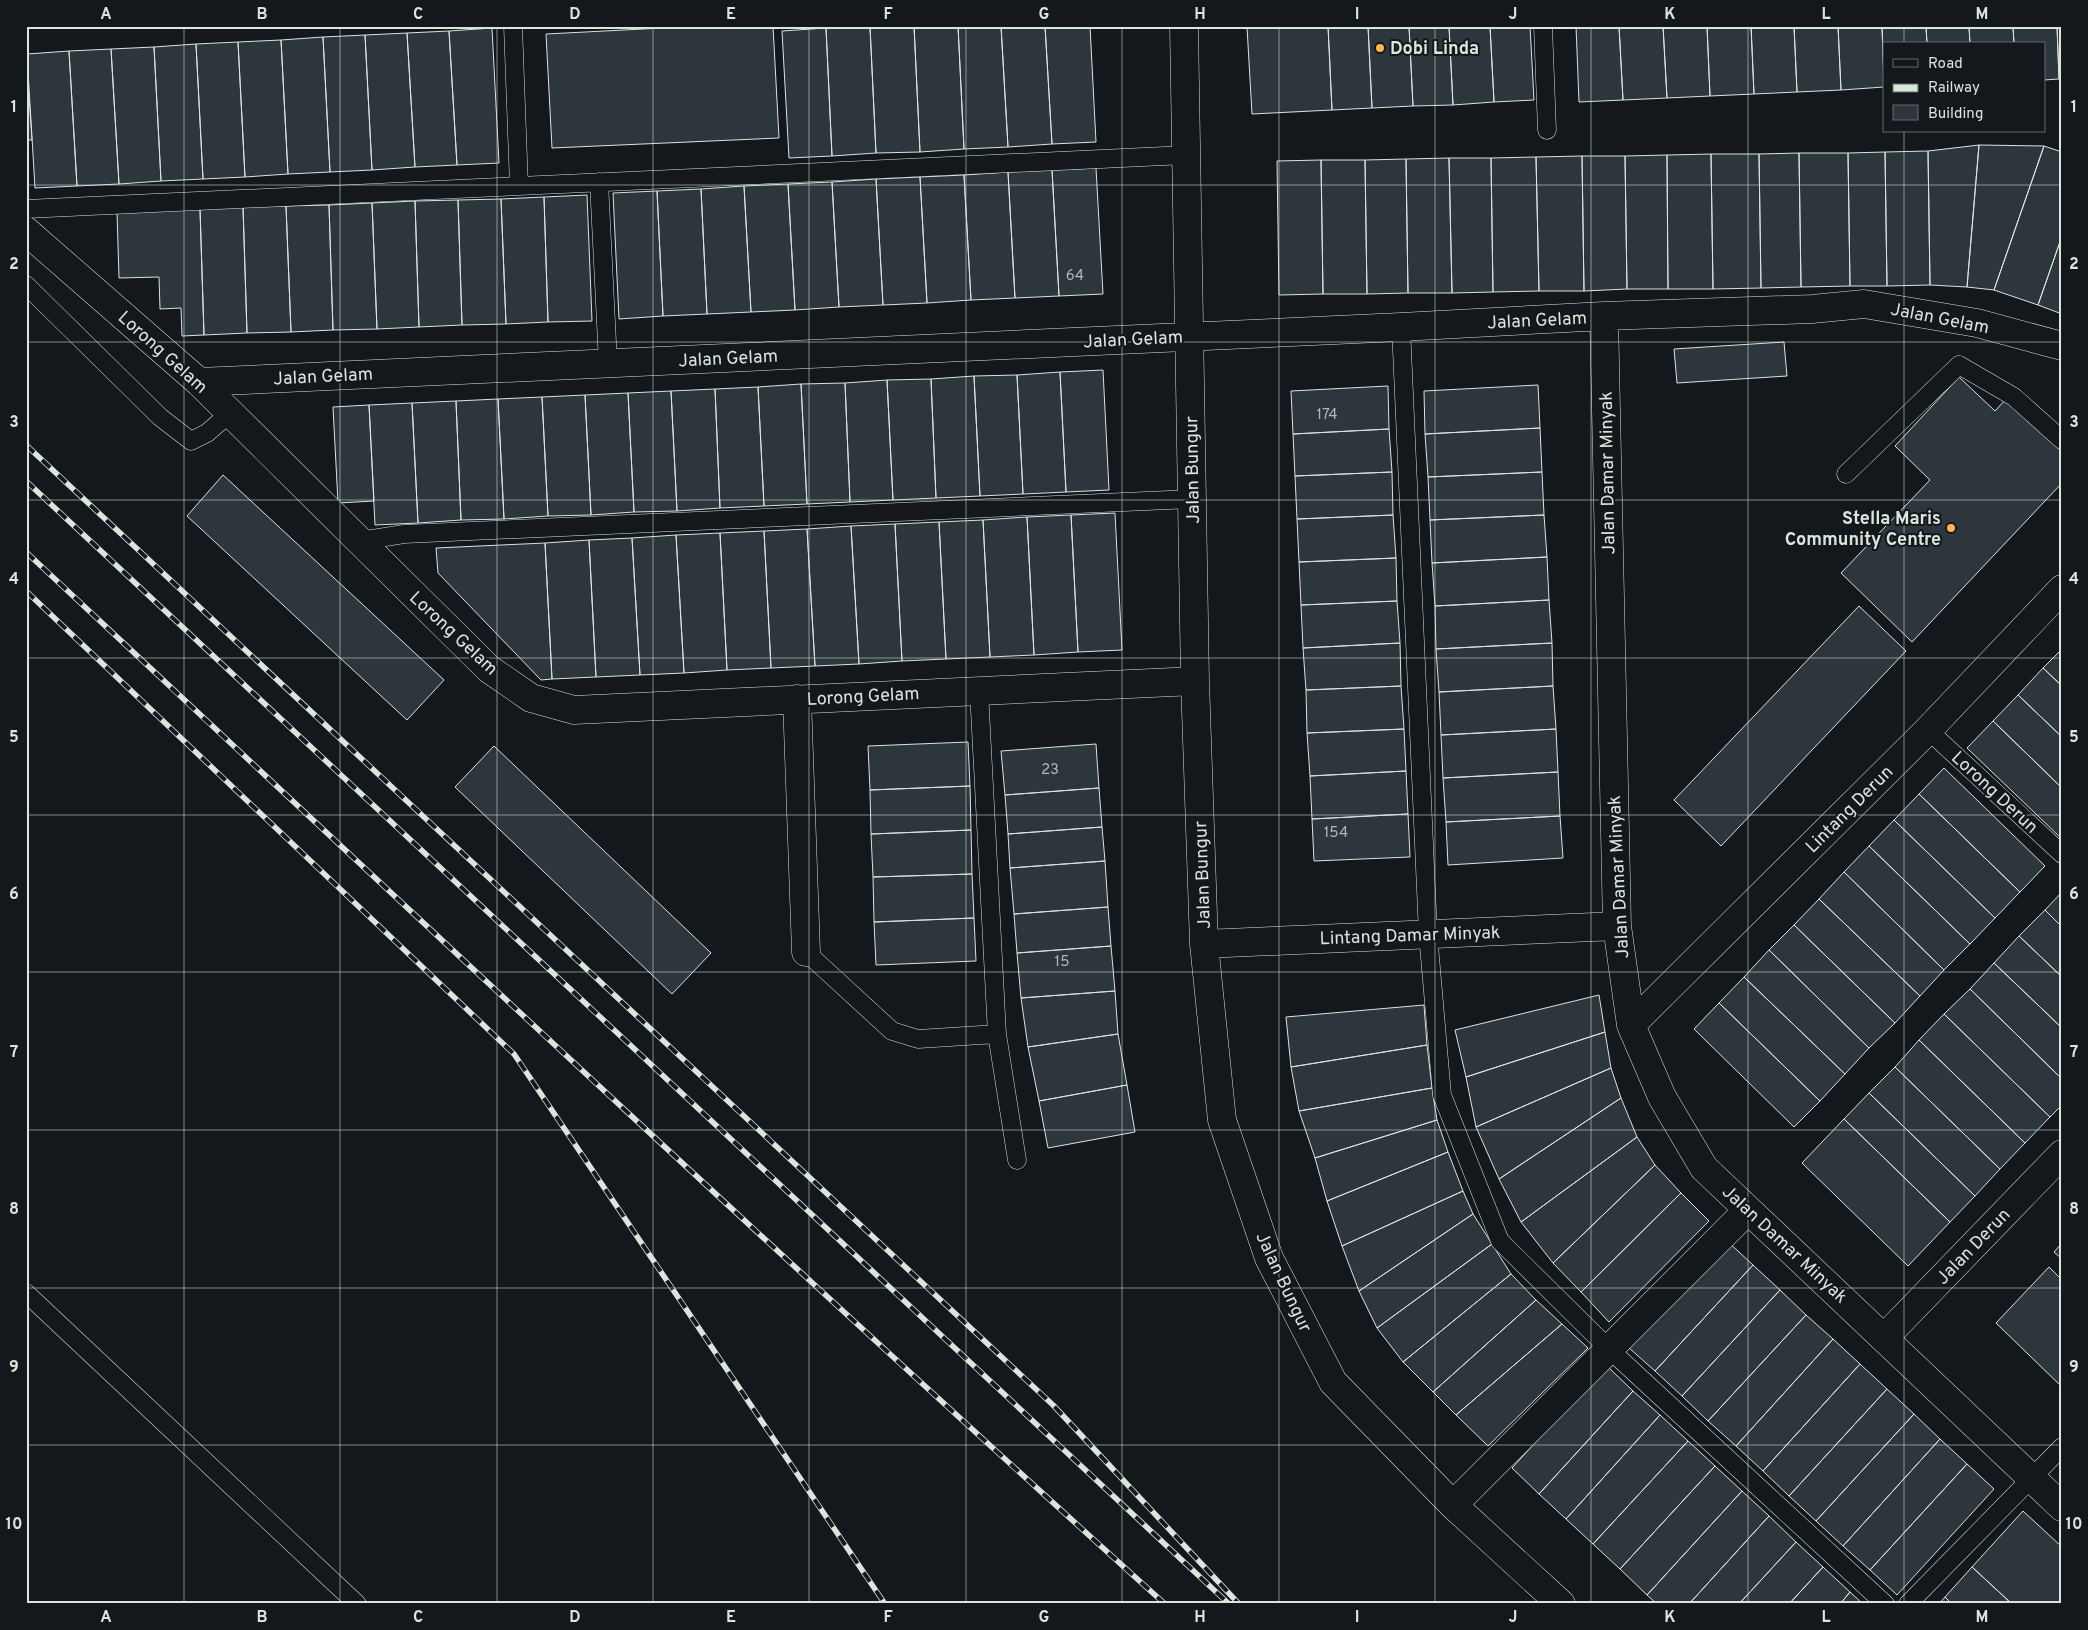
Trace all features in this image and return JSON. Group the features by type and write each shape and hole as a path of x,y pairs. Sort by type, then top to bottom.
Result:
{"street":[{"name":"Jalan Bungur","path":"1184,26 1195,681 1204,944 1222,1120 1269,1258 1332,1382 1453,1505 1561,1604"},
{"name":"Lorong Gelam","path":"26,231 199,382 489,669 531,698 574,710 1195,681"},
{"name":"Jalan Gelam","path":"199,382 1189,336 1401,328 1864,304 1977,323 2062,346"},
{"name":"Jalan Damar Minyak","path":"1604,316 1617,926 1631,1025 1662,1098 1704,1168 2062,1507"},
{"name":"Lintang Derun","path":"1631,1025 1928,730 2062,589"},
{"path":"797,699 806,952"},
{"name":"Lintang Damar Minyak","path":"1204,944 1617,926"},
{"name":"Jalan Derun","path":"1884,1338 2062,1154"},
{"path":"1453,1505 1748,1210"}],"lane":[{"path":"513,26 519,186"},
{"path":"1543,26 1547,130"},
{"path":"26,209 1186,154"},
{"path":"600,182 608,363"},
{"path":"26,285 160,417 191,441 207,433 230,413"},
{"path":"1401,328 1428,934 1442,1095 1500,1241 1609,1349 1885,1604"},
{"path":"1846,474 1959,365 2014,398 2062,440"},
{"path":"360,541 404,534 1192,499"},
{"path":"979,691 997,1034 1017,1160"},
{"name":"Lorong Derun","path":"1928,730 2062,854"},
{"path":"806,952 892,1031 918,1039 997,1034"},
{"path":"26,1293 357,1604"},
{"path":"1908,1604 2062,1446"}],"building":[{"path":"702,26 773,26 779,138 552,148 546,34"},
{"path":"914,26 920,152 876,153 870,27"},
{"path":"914,26 958,26 964,149 920,152"},
{"path":"958,26 1001,26 1008,147 964,149"},
{"path":"1001,26 1045,26 1052,144 1008,147"},
{"path":"1045,26 1090,26 1096,142 1052,144"},
{"path":"1328,26 1332,110 1252,114 1247,27"},
{"path":"1328,26 1368,26 1372,108 1332,110"},
{"path":"1368,26 1409,26 1413,106 1372,108"},
{"path":"1409,26 1449,26 1453,105 1413,106"},
{"path":"1449,26 1490,26 1494,102 1453,105"},
{"path":"1490,26 1530,26 1534,100 1494,102"},
{"path":"1576,26 1619,26 1623,100 1579,102"},
{"path":"1619,26 1663,26 1667,98 1623,100"},
{"path":"1663,26 1707,26 1710,96 1667,98"},
{"path":"1707,26 1751,26 1754,94 1710,96"},
{"path":"1751,26 1794,26 1797,92 1754,94"},
{"path":"1794,26 1838,26 1841,90 1797,92"},
{"path":"1838,26 1882,26 1883,87 1841,90"},
{"path":"1882,26 1926,26 1927,42 1883,42 1883,54"},
{"path":"1926,26 1969,26 1970,42 1927,42"},
{"path":"1969,26 2013,26 2014,42 1970,42"},
{"path":"2013,26 2057,26 2059,79 2046,80 2046,42 2014,42"},
{"path":"2057,26 2062,26 2062,79 2059,79"},
{"path":"870,27 876,153 832,156 826,28"},
{"path":"492,28 499,163 457,165 449,31"},
{"path":"826,28 832,156 789,158 782,31"},
{"path":"449,31 457,165 415,167 407,33"},
{"path":"407,33 415,167 372,170 365,35"},
{"path":"365,35 372,170 330,172 323,37"},
{"path":"323,37 330,172 288,174 281,40"},
{"path":"281,40 288,174 245,177 238,42"},
{"path":"238,42 245,177 203,179 196,44"},
{"path":"196,44 203,179 161,181 154,47"},
{"path":"154,47 161,181 119,184 111,49"},
{"path":"111,49 119,184 77,186 69,51"},
{"path":"69,51 77,186 35,188 27,54"},
{"path":"26,54 32,140 26,140"},
{"path":"1979,145 2044,146 1994,290 1967,287"},
{"path":"1979,145 1967,287 1930,285 1928,151"},
{"path":"2044,146 2062,152 2062,236 2038,305 1994,290"},
{"path":"1928,151 1930,285 1887,286 1885,152"},
{"path":"1885,152 1887,286 1850,286 1848,153"},
{"path":"1799,153 1848,153 1850,286 1801,287"},
{"path":"1799,153 1801,287 1761,288 1759,154"},
{"path":"1711,154 1759,154 1761,288 1713,289"},
{"path":"1711,154 1713,289 1668,289 1667,155"},
{"path":"1667,155 1668,289 1627,289 1625,156"},
{"path":"1582,156 1625,156 1627,289 1584,291"},
{"path":"1582,156 1584,291 1539,291 1536,157"},
{"path":"1536,157 1539,291 1493,292 1491,158"},
{"path":"1449,158 1491,158 1493,292 1452,293"},
{"path":"1449,158 1452,293 1408,293 1406,159"},
{"path":"1406,159 1408,293 1367,294 1365,160"},
{"path":"1321,160 1323,294 1279,295 1277,161"},
{"path":"1321,160 1365,160 1367,294 1323,294"},
{"path":"1096,168 1103,294 1059,296 1052,170"},
{"path":"1052,170 1059,296 1015,298 1008,172"},
{"path":"1008,172 1015,298 971,300 964,175"},
{"path":"964,175 971,300 927,303 920,177"},
{"path":"920,177 927,303 883,305 876,179"},
{"path":"876,179 883,305 839,307 832,182"},
{"path":"832,182 839,307 795,310 788,184"},
{"path":"788,184 795,310 751,312 744,186"},
{"path":"744,186 751,312 707,314 701,189"},
{"path":"701,189 707,314 663,316 657,191"},
{"path":"657,191 663,316 619,319 613,193"},
{"path":"587,195 592,321 548,322 544,197"},
{"path":"544,197 548,322 506,324 501,199"},
{"path":"501,199 506,324 462,325 458,200"},
{"path":"458,200 462,325 419,327 415,201"},
{"path":"415,201 419,327 377,329 372,203"},
{"path":"372,203 377,329 333,330 329,205"},
{"path":"329,205 333,330 291,332 286,206"},
{"path":"286,206 291,332 247,333 243,207"},
{"path":"243,207 247,333 204,335 200,209"},
{"path":"200,209 204,335 182,336 181,308 160,309 159,277 119,278 117,212"},
{"path":"2062,236 2062,314 2038,305"},
{"path":"1784,342 1787,376 1677,383 1674,349"},
{"path":"1103,370 1109,490 1066,492 1060,372"},
{"path":"1060,372 1066,492 1023,494 1017,375"},
{"path":"1017,375 1023,494 980,496 974,376"},
{"path":"974,376 980,496 936,498 931,379"},
{"name":"Stella Maris Community Centre","path":"1959,377 1995,411 2006,399 2062,452 2062,483 1912,642 1841,573 1930,480 1895,446"},
{"path":"931,379 936,498 893,500 887,380"},
{"path":"887,380 893,500 850,502 845,383"},
{"path":"845,383 850,502 807,504 801,384"},
{"path":"801,384 807,504 764,506 758,387"},
{"path":"1538,385 1540,428 1425,434 1424,391"},
{"path":"1388,386 1389,429 1293,434 1291,391"},
{"path":"758,387 764,506 720,508 715,389"},
{"path":"715,389 720,508 677,511 671,391"},
{"path":"671,391 677,511 634,512 628,393"},
{"path":"628,393 634,512 591,515 585,395"},
{"path":"585,395 591,515 548,516 542,397"},
{"path":"542,397 548,516 504,519 498,399"},
{"path":"498,399 504,519 461,520 456,401"},
{"path":"456,401 461,520 418,523 412,403"},
{"path":"412,403 418,523 375,525 369,405"},
{"path":"369,405 374,501 338,503 333,407"},
{"path":"1540,428 1542,472 1428,477 1425,434"},
{"path":"1389,429 1392,472 1295,476 1293,434"},
{"path":"1392,472 1393,515 1297,519 1295,476"},
{"path":"1542,472 1544,515 1430,520 1428,477"},
{"path":"223,475 444,680 407,720 187,516"},
{"path":"1115,513 1122,650 1078,652 1071,515"},
{"path":"1071,515 1078,652 1034,655 1027,517"},
{"path":"1393,515 1396,558 1299,562 1297,519"},
{"path":"1544,515 1547,557 1432,563 1430,520"},
{"path":"1027,517 1034,655 990,657 983,520"},
{"path":"983,520 990,657 946,659 939,522"},
{"path":"939,522 946,659 902,661 895,524"},
{"path":"895,524 902,661 859,664 851,526"},
{"path":"851,526 859,664 815,666 807,529"},
{"path":"807,529 815,666 771,668 764,531"},
{"path":"764,531 771,668 727,670 720,533"},
{"path":"720,533 727,670 684,673 676,535"},
{"path":"676,535 684,673 640,675 632,538"},
{"path":"632,538 640,675 596,677 589,540"},
{"path":"589,540 596,677 552,679 545,543"},
{"path":"545,543 552,679 541,680 438,573 436,548"},
{"path":"1547,557 1549,600 1435,606 1432,563"},
{"path":"1396,558 1397,601 1301,605 1299,562"},
{"path":"1549,600 1552,643 1436,649 1435,606"},
{"path":"1397,601 1400,643 1303,648 1301,605"},
{"path":"1859,606 1906,651 1721,846 1674,800"},
{"path":"1400,643 1401,686 1306,690 1303,648"},
{"path":"1552,643 1553,686 1439,692 1436,649"},
{"path":"2062,649 2062,686 2043,668"},
{"path":"2043,668 2062,686 2062,737 2018,695"},
{"path":"1401,686 1404,729 1307,733 1306,690"},
{"path":"1553,686 1556,729 1441,735 1439,692"},
{"path":"2018,695 2062,737 2062,788 1993,721"},
{"path":"1993,721 2062,788 2062,839 1967,748"},
{"path":"1404,729 1406,771 1310,776 1307,733"},
{"path":"1556,729 1558,772 1443,778 1441,735"},
{"path":"968,742 970,786 870,790 868,746"},
{"path":"1096,744 1099,788 1005,795 1001,751"},
{"path":"494,746 711,953 672,994 455,787"},
{"path":"1944,768 2045,866 2020,892 1919,794"},
{"path":"1406,771 1408,814 1312,819 1310,776"},
{"path":"1558,772 1560,816 1446,822 1443,778"},
{"path":"970,786 971,830 871,834 870,790"},
{"path":"1099,788 1102,827 1008,834 1005,795"},
{"path":"1919,794 2020,892 1995,918 1894,820"},
{"path":"1408,814 1410,857 1314,861 1312,819"},
{"path":"1560,816 1563,858 1448,865 1446,822"},
{"path":"1894,820 1995,918 1970,944 1869,846"},
{"path":"1102,827 1105,861 1010,868 1008,834"},
{"path":"971,830 972,874 873,877 871,834"},
{"path":"1869,846 1970,944 1944,970 1844,872"},
{"path":"1105,861 1108,907 1014,914 1010,868"},
{"path":"1844,872 1944,970 1920,996 1819,899"},
{"path":"972,874 974,918 874,922 873,877"},
{"path":"2062,892 2062,927 2045,910"},
{"path":"1819,899 1920,996 1895,1023 1794,925"},
{"path":"1108,907 1111,946 1017,953 1014,914"},
{"path":"2045,910 2062,927 2062,977 2019,936"},
{"path":"974,918 976,961 876,965 874,922"},
{"path":"1794,925 1895,1023 1869,1048 1769,950"},
{"path":"2019,936 2062,977 2062,1028 1994,963"},
{"path":"1111,946 1115,991 1021,998 1017,953"},
{"path":"1769,950 1869,1048 1845,1074 1744,977"},
{"path":"1994,963 2062,1028 2062,1079 1970,989"},
{"path":"1744,977 1845,1074 1820,1101 1719,1003"},
{"path":"1970,989 2062,1079 2062,1105 2050,1117 1944,1014"},
{"path":"1115,991 1118,1034 1028,1047 1021,998"},
{"path":"1599,995 1605,1032 1466,1077 1455,1030"},
{"path":"1719,1003 1820,1101 1794,1127 1694,1029"},
{"path":"1424,1005 1427,1045 1291,1067 1286,1017"},
{"path":"1944,1014 2050,1117 2025,1143 1919,1040"},
{"path":"1605,1032 1611,1068 1476,1127 1466,1077"},
{"path":"1118,1034 1127,1085 1039,1101 1028,1047"},
{"path":"1919,1040 2025,1143 2000,1169 1895,1067"},
{"path":"1427,1045 1432,1088 1299,1111 1291,1067"},
{"path":"1895,1067 2000,1169 1975,1196 1869,1093"},
{"path":"1611,1068 1621,1098 1499,1179 1476,1127"},
{"path":"1127,1085 1135,1132 1048,1148 1039,1101"},
{"path":"1432,1088 1437,1120 1315,1158 1299,1111"},
{"path":"1869,1093 1975,1196 1950,1222 1844,1119"},
{"path":"1621,1098 1637,1137 1521,1222 1499,1179"},
{"path":"1844,1119 1950,1222 1908,1266 1802,1163"},
{"path":"1437,1120 1448,1152 1327,1201 1315,1158"},
{"path":"1637,1137 1655,1165 1553,1263 1521,1222"},
{"path":"1448,1152 1463,1191 1342,1246 1327,1201"},
{"path":"1655,1165 1681,1193 1581,1292 1553,1263"},
{"path":"1463,1191 1473,1214 1359,1291 1342,1246"},
{"path":"1681,1193 1709,1221 1609,1322 1581,1292"},
{"path":"1473,1214 1492,1244 1377,1328 1359,1291"},
{"path":"1726,1240 1753,1265 1655,1371 1628,1347"},
{"path":"2062,1243 2062,1259 2054,1252"},
{"path":"1492,1244 1511,1274 1403,1362 1377,1328"},
{"path":"1753,1265 1780,1290 1682,1396 1655,1371"},
{"path":"2049,1267 2062,1280 2062,1387 1996,1323"},
{"path":"1511,1274 1536,1300 1433,1392 1403,1362"},
{"path":"1780,1290 1806,1315 1708,1421 1682,1396"},
{"path":"1536,1300 1562,1324 1456,1415 1433,1392"},
{"path":"1806,1315 1833,1339 1736,1446 1708,1421"},
{"path":"1562,1324 1588,1348 1488,1446 1456,1415"},
{"path":"1833,1339 1860,1364 1763,1471 1736,1446"},
{"path":"1860,1364 1887,1389 1789,1496 1763,1471"},
{"path":"1606,1365 1633,1391 1539,1494 1512,1468"},
{"path":"1887,1389 1914,1414 1816,1521 1789,1496"},
{"path":"1633,1391 1660,1415 1566,1519 1539,1494"},
{"path":"1914,1414 1940,1439 1843,1546 1816,1521"},
{"path":"1660,1415 1688,1441 1593,1544 1566,1519"},
{"path":"1940,1439 1967,1464 1870,1570 1843,1546"},
{"path":"1688,1441 1715,1466 1620,1569 1593,1544"},
{"path":"1967,1464 1994,1489 1897,1595 1870,1570"},
{"path":"1715,1466 1742,1491 1647,1595 1620,1569"},
{"path":"1742,1491 1769,1516 1689,1604 1657,1604 1647,1595"},
{"path":"2023,1511 2062,1547 2062,1604 2012,1604 1972,1567"},
{"path":"1769,1516 1796,1542 1739,1604 1689,1604"},
{"path":"1796,1542 1823,1567 1789,1604 1739,1604"},
{"path":"1823,1567 1850,1592 1840,1604 1789,1604"},
{"path":"1972,1567 2012,1604 1952,1604 1945,1597"},
{"path":"1850,1592 1863,1604 1840,1604"},
{"path":"1945,1597 1952,1604 1939,1604"}],"railway":[{"path":"26,445 1053,1405 1239,1604"},
{"path":"26,481 1229,1604"},
{"path":"26,552 451,949 1021,1474 1165,1604"},
{"path":"26,591 514,1054 885,1604"}],"place":[{"name":"Dobi Linda","path":"1380,48"},
{"name":"Stella Maris Community Centre","path":"1951,528"}]}
